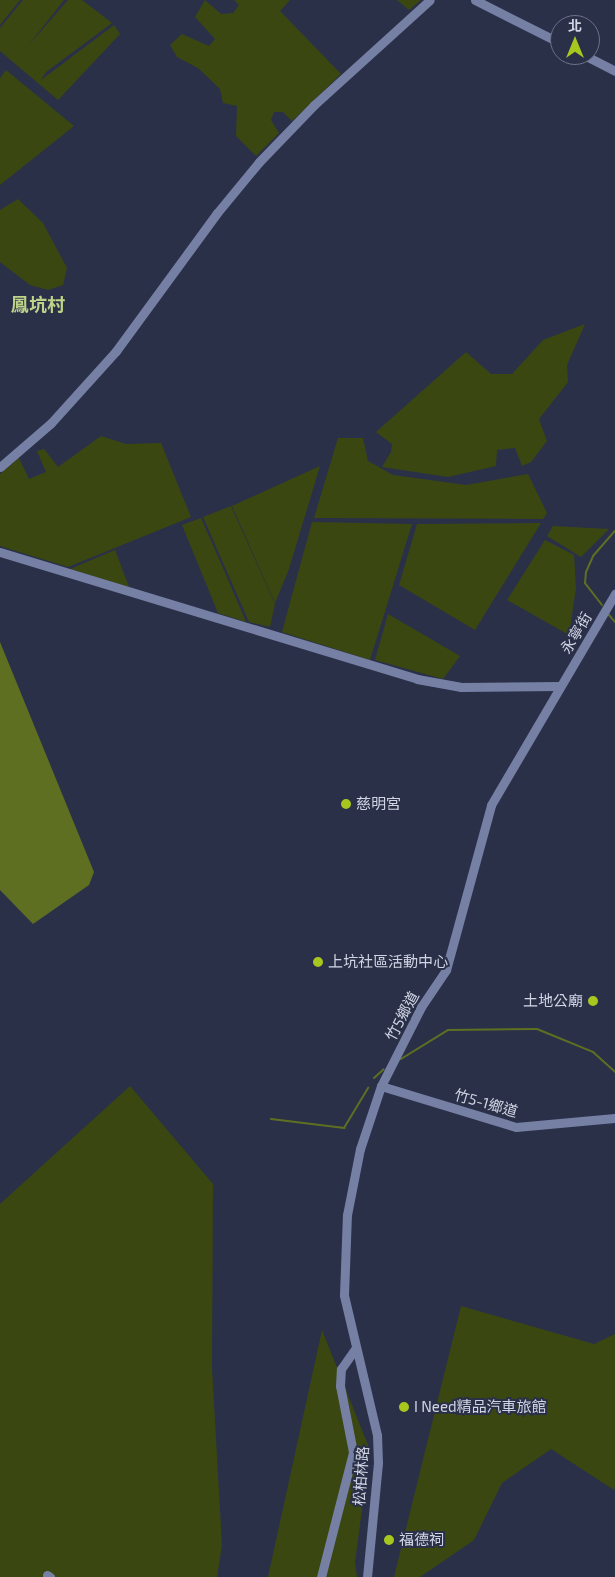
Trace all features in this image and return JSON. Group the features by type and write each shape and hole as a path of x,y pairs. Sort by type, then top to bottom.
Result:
{"street":[{"path":"0,467 50,423 116,350 217,212 259,162 314,105 430,0"},
{"path":"475,0 550,38"},
{"path":"600,63 615,70"},
{"path":"0,552 417,679 461,687 560,686"},
{"name":"永寧街","path":"560,686 615,594"},
{"name":"竹5鄉道","path":"355,1349 344,1295 346,1215 360,1150 381,1086 421,1007 446,970 491,805 560,686"},
{"name":"竹5-1鄉道","path":"381,1086 516,1127 615,1118"},
{"path":"321,1577 353,1452 340,1386 341,1369 355,1349"},
{"name":"松柏林路","path":"355,1349 377,1436 378,1455 367,1577"}],"shaded area":[{"path":"0,0 20,0 0,25"},
{"path":"23,0 64,0 27,47 68,0 82,0 112,23 46,72 41,80 114,25 120,34 58,100 0,51 0,28"},
{"path":"205,0 221,14 233,13 239,5 234,0 290,0 280,11 341,74 292,121 283,112 274,112 271,120 279,133 256,156 236,136 237,106 223,103 220,89 198,68 177,57 170,45 182,34 209,46 215,39 195,17"},
{"path":"397,0 421,0 409,10"},
{"path":"6,70 74,126 0,185 0,78"},
{"path":"18,199 43,223 67,268 63,285 48,290 30,285 0,262 0,210"},
{"path":"585,324 567,365 568,382 539,419 547,441 531,462 522,466 515,448 497,450 496,466 448,477 382,467 391,452 392,444 376,432 466,352 491,374 512,374 543,340"},
{"path":"101,436 126,444 161,443 191,517 68,567 0,546 0,474 19,458 29,479 46,472 37,451 44,449 58,467"},
{"path":"338,438 363,438 368,461 393,475 466,485 528,474 547,513 543,519 314,518"},
{"path":"320,466 289,569 275,603 232,506"},
{"path":"231,506 275,604 270,627 249,622 203,517"},
{"path":"201,518 246,622 218,613 182,525"},
{"path":"312,522 412,524 370,660 282,632"},
{"path":"541,523 475,630 399,585 417,524"},
{"path":"553,526 609,529 581,557 547,536"},
{"path":"545,540 574,555 576,588 569,635 507,600"},
{"path":"115,550 129,587 70,569"},
{"path":"388,614 460,656 443,679 375,660"},
{"path":"0,642 94,872 89,885 33,924 0,890"},
{"path":"130,1086 213,1184 212,1368 222,1545 217,1577 0,1577 0,1204"},
{"path":"461,1306 594,1344 615,1334 615,1486 614,1490 551,1449 502,1483 474,1540 420,1577 394,1577"},
{"path":"322,1330 370,1450 355,1562 357,1577 268,1577"}],"waterway":[{"path":"602,605 585,583 586,572 593,556 615,531"},
{"path":"609,615 615,622"},
{"path":"401,1059 448,1030 537,1029 593,1052 615,1072"},
{"path":"374,1078 384,1069"},
{"path":"271,1119 344,1128 368,1088"}],"place":[{"name":"慈明宮","path":"346,804"},
{"name":"上坑社區活動中心","path":"318,962"},
{"name":"土地公廟","path":"593,1001"},
{"name":"I Need精品汽車旅館","path":"404,1407"},
{"name":"福德祠","path":"389,1540"}],"district":[{"name":"鳳坑村","path":"38,304"}]}
